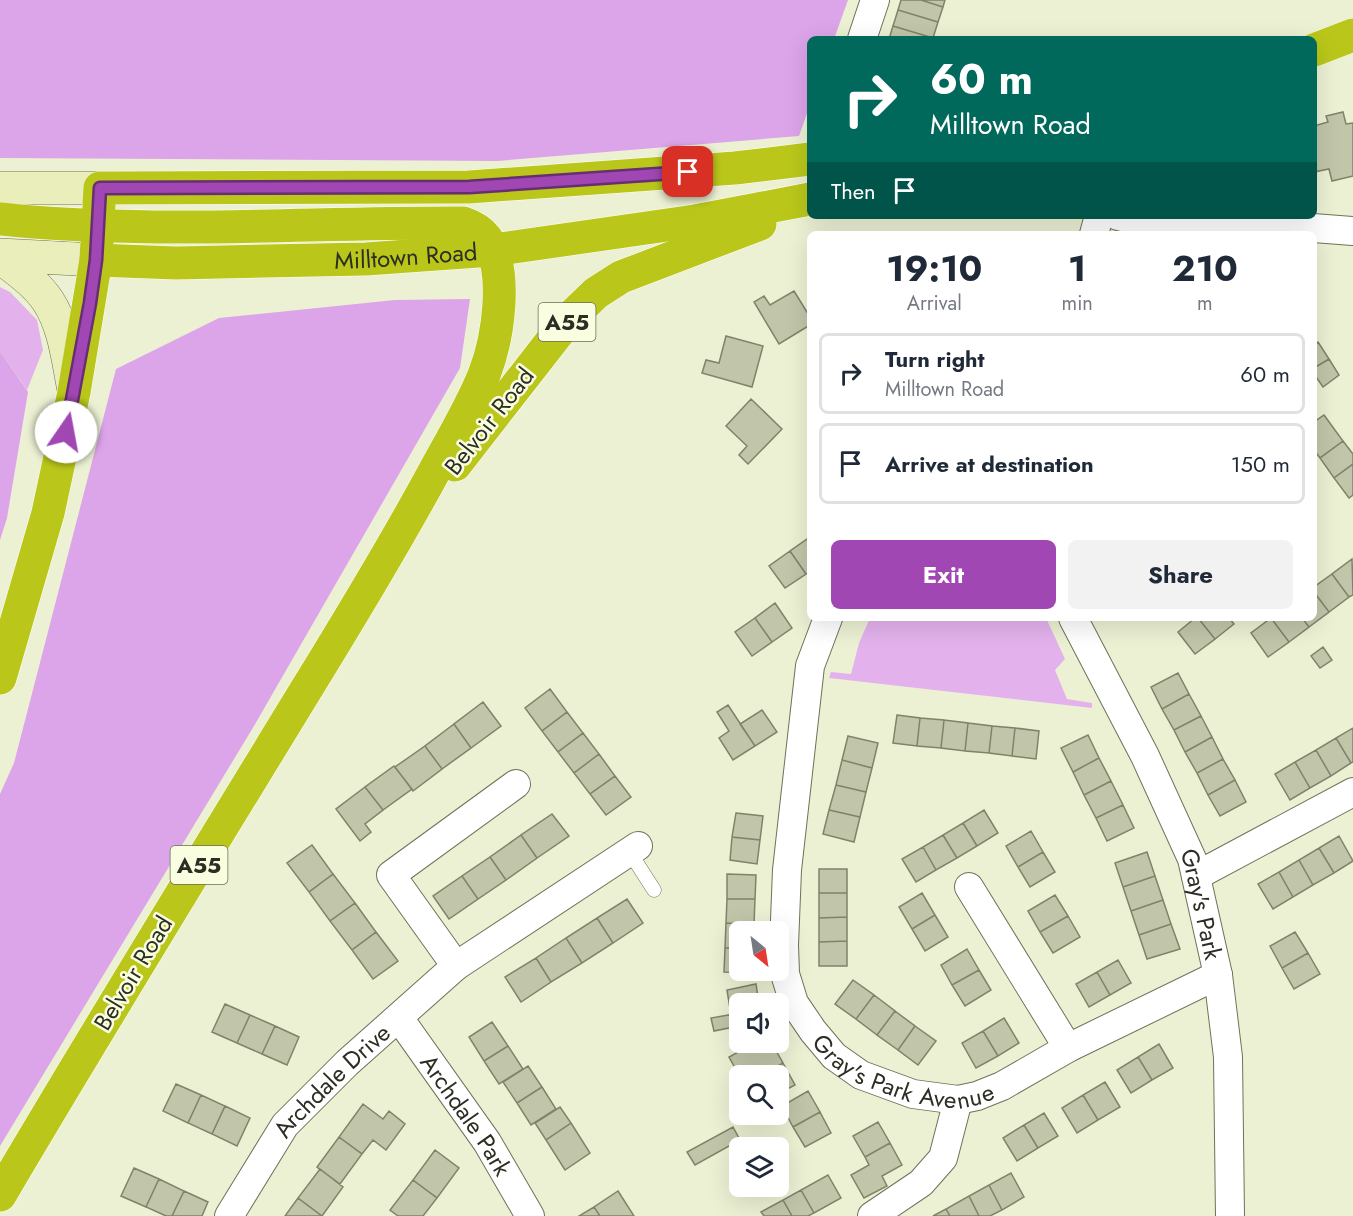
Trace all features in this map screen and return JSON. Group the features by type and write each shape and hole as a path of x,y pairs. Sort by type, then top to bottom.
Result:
{"highway":[{"path":"1317,49 1353,35"},
{"path":"0,678 48,513 74,392 96,260 100,188 469,187 712,170 807,159"},
{"name":"Milltown Road","path":"96,260 176,262 366,259 493,250 695,221 807,200"},
{"name":"Belvoir Road","path":"399,537 568,320 596,293 628,274 807,207"},
{"path":"0,219 41,224 98,225 278,226 463,223 475,228 485,236 493,250"},
{"name":"Belvoir Road","path":"0,1195 69,1077 399,537 456,432 485,373 497,325 500,285 493,250"}],"main road":[{"path":"0,188 100,188"},
{"path":"0,256 26,277 48,301 62,332 74,392"},
{"name":"Milltown Road","path":"0,256 96,260"}],"street":[{"path":"863,36 875,0"},
{"path":"1130,219 1146,223 1287,226 1353,231"},
{"name":"Gray's Park Avenue","path":"827,621 810,666 787,870 784,945 785,974 794,1003 834,1056 861,1075 913,1094 958,1100 977,1096 1002,1086 1068,1048 1218,975"},
{"name":"Gray's Park","path":"1075,621 1145,756 1192,859 1218,975 1228,1057 1230,1216"},
{"path":"456,966 391,875 516,784"},
{"path":"1196,876 1353,792"},
{"name":"Archdale Drive","path":"230,1216 285,1125 347,1063 456,966 634,848"},
{"path":"969,887 1068,1048"},
{"name":"Archdale Park","path":"399,1018 487,1142 530,1216"},
{"path":"872,1216 921,1183 943,1158 958,1100"}],"lane":[{"path":"634,848 654,890"}],"shaded area":[{"path":"0,0 848,0 835,36 807,36 807,113 799,136 497,161 0,158"},
{"path":"0,287 10,292 37,320 43,350 27,390 0,351"},
{"path":"470,299 460,368 254,726 0,1146 0,794 14,763 116,369 219,318 395,300"},
{"path":"0,351 28,392 7,518 0,540"},
{"path":"869,621 1047,621 1065,659 1055,670 1067,699 1092,703 1092,708 829,678 831,672 851,674 859,643"}],"building":[{"path":"901,0 921,0 943,7 938,22 898,10"},
{"path":"921,0 945,0 943,7"},
{"path":"898,10 938,22 934,36 893,26"},
{"path":"893,26 926,36 890,36"},
{"path":"1343,112 1346,124 1353,123 1353,176 1332,181 1329,169 1317,171 1317,125 1328,122 1326,116"},
{"path":"794,291 807,312 807,327 779,344 754,302 764,296 770,305"},
{"path":"726,336 763,346 752,387 702,373 706,360 719,363"},
{"path":"1317,343 1329,359 1317,366"},
{"path":"1329,359 1339,375 1323,387 1317,378 1317,366"},
{"path":"751,399 782,429 748,464 739,455 747,446 726,426"},
{"path":"1324,415 1343,441 1320,458 1317,454 1317,420"},
{"path":"1343,441 1353,454 1353,464 1334,478 1320,458"},
{"path":"1353,464 1353,495 1349,498 1334,478"},
{"path":"807,539 806,574 790,551"},
{"path":"790,551 806,574 785,588 769,566"},
{"path":"1352,559 1353,595 1349,597 1332,574"},
{"path":"1332,574 1349,597 1329,612 1317,596 1317,585"},
{"path":"1317,596 1329,612 1317,621"},
{"path":"775,603 792,628 772,642 755,618"},
{"path":"755,618 772,642 752,656 735,632"},
{"path":"1191,621 1200,621 1215,639 1195,654 1178,632"},
{"path":"1200,621 1232,621 1234,624 1215,639"},
{"path":"1267,621 1273,621 1289,642 1268,657 1251,633"},
{"path":"1273,621 1304,621 1309,627 1289,642"},
{"path":"1304,621 1317,621 1309,627"},
{"path":"1323,647 1332,660 1320,668 1311,656"},
{"path":"1178,673 1189,694 1162,709 1151,687"},
{"path":"550,689 567,712 542,731 525,708"},
{"path":"1189,694 1201,716 1174,730 1162,709"},
{"path":"483,702 501,726 471,748 454,724"},
{"path":"728,705 755,746 733,760 719,738 729,731 717,712"},
{"path":"762,710 777,732 755,746 740,724"},
{"path":"567,712 583,733 558,752 542,731"},
{"path":"897,715 920,718 917,746 893,743"},
{"path":"1201,716 1212,737 1185,752 1174,730"},
{"path":"920,718 944,720 941,748 917,746"},
{"path":"944,720 968,723 965,751 941,748"},
{"path":"968,723 992,726 989,753 965,751"},
{"path":"454,724 471,748 442,769 425,746"},
{"path":"992,726 1015,728 1012,756 989,753"},
{"path":"1015,728 1039,731 1036,759 1012,756"},
{"path":"1353,728 1353,762 1351,763 1336,738"},
{"path":"583,733 599,754 574,773 558,752"},
{"path":"1088,735 1099,758 1073,772 1061,748"},
{"path":"848,736 878,743 872,768 842,760"},
{"path":"1212,737 1223,759 1197,773 1185,752"},
{"path":"1336,738 1351,763 1331,776 1316,750"},
{"path":"425,746 442,769 413,791 395,767"},
{"path":"1316,750 1331,776 1310,788 1295,762"},
{"path":"599,754 615,776 590,794 574,773"},
{"path":"1099,758 1111,781 1084,795 1073,772"},
{"path":"1223,759 1235,780 1208,795 1197,773"},
{"path":"842,760 872,768 866,792 836,785"},
{"path":"1295,762 1310,788 1290,800 1275,774"},
{"path":"394,766 412,789 383,810 365,787"},
{"path":"615,776 631,797 606,815 590,794"},
{"path":"1235,780 1246,802 1220,816 1208,795"},
{"path":"1111,781 1123,805 1096,818 1084,795"},
{"path":"836,785 866,792 860,817 829,810"},
{"path":"365,787 383,810 365,824 371,832 360,841 336,809"},
{"path":"1123,805 1134,828 1107,841 1096,818"},
{"path":"829,810 860,817 854,842 823,834"},
{"path":"984,810 998,833 977,846 963,823"},
{"path":"736,813 763,816 760,840 732,837"},
{"path":"552,814 569,836 537,858 521,835"},
{"path":"963,823 977,846 957,858 943,835"},
{"path":"1031,831 1043,852 1018,867 1006,846"},
{"path":"521,835 537,858 506,880 490,857"},
{"path":"943,835 957,858 936,870 923,847"},
{"path":"1339,836 1353,861 1334,873 1319,848"},
{"path":"732,837 760,840 757,864 730,860"},
{"path":"312,845 333,874 309,892 287,863"},
{"path":"923,847 936,870 916,882 902,859"},
{"path":"1319,848 1334,873 1313,885 1299,860"},
{"path":"1043,852 1055,872 1030,887 1018,867"},
{"path":"1147,852 1155,876 1123,887 1115,863"},
{"path":"490,857 506,880 478,899 462,876"},
{"path":"1299,860 1313,885 1293,897 1279,872"},
{"path":"819,869 847,869 847,893 819,893"},
{"path":"1279,872 1293,897 1273,909 1258,884"},
{"path":"333,874 355,903 330,921 309,892"},
{"path":"727,874 756,875 755,899 727,899"},
{"path":"462,876 478,899 449,919 433,896"},
{"path":"1155,876 1163,900 1131,911 1123,887"},
{"path":"819,893 847,893 847,917 819,918"},
{"path":"922,893 935,915 912,929 899,907"},
{"path":"1055,895 1068,916 1040,932 1028,911"},
{"path":"627,899 643,923 613,943 597,918"},
{"path":"727,899 755,899 754,921 726,923"},
{"path":"1163,900 1171,924 1139,935 1131,911"},
{"path":"355,903 376,932 352,950 330,921"},
{"path":"935,915 948,937 925,951 912,929"},
{"path":"1068,916 1080,937 1053,953 1040,932"},
{"path":"847,917 847,941 819,942 819,918"},
{"path":"597,918 613,943 582,963 566,938"},
{"path":"726,923 729,923 729,948 725,948"},
{"path":"1171,924 1180,949 1147,959 1139,935"},
{"path":"376,932 398,961 373,979 352,950"},
{"path":"1295,932 1308,953 1282,968 1270,946"},
{"path":"566,938 582,963 551,982 536,958"},
{"path":"847,941 847,966 819,966 819,942"},
{"path":"725,948 729,948 729,972 724,972"},
{"path":"967,949 979,970 952,985 941,965"},
{"path":"1308,953 1320,974 1294,989 1282,968"},
{"path":"536,958 551,982 521,1002 505,977"},
{"path":"1118,960 1131,983 1110,995 1097,972"},
{"path":"979,970 991,990 965,1006 952,985"},
{"path":"1097,972 1110,995 1089,1007 1076,984"},
{"path":"853,980 874,995 856,1019 835,1004"},
{"path":"756,984 757,993 729,993 729,1002 727,990"},
{"path":"874,995 895,1011 877,1035 856,1019"},
{"path":"225,1004 250,1015 237,1043 212,1032"},
{"path":"895,1011 915,1026 898,1050 877,1035"},
{"path":"250,1015 275,1026 262,1054 237,1043"},
{"path":"729,1015 729,1028 714,1031 711,1018"},
{"path":"1004,1018 1019,1043 998,1056 983,1031"},
{"path":"492,1022 508,1046 484,1061 469,1037"},
{"path":"275,1026 299,1037 287,1065 262,1054"},
{"path":"915,1026 936,1041 918,1065 898,1050"},
{"path":"983,1031 998,1056 976,1068 962,1043"},
{"path":"1159,1044 1173,1068 1152,1080 1138,1057"},
{"path":"508,1046 523,1069 499,1084 484,1061"},
{"path":"736,1053 777,1053 783,1063 780,1065 733,1065 729,1057"},
{"path":"1138,1057 1152,1080 1131,1093 1117,1070"},
{"path":"528,1066 542,1087 517,1103 503,1082"},
{"path":"789,1074 795,1085 789,1088"},
{"path":"1105,1082 1120,1107 1098,1120 1083,1095"},
{"path":"176,1084 201,1095 188,1123 163,1111"},
{"path":"542,1087 556,1109 531,1125 517,1103"},
{"path":"808,1091 820,1112 793,1127 789,1119 789,1102"},
{"path":"201,1095 225,1106 212,1134 188,1123"},
{"path":"1083,1095 1098,1120 1077,1133 1062,1108"},
{"path":"363,1104 383,1119 389,1111 405,1124 386,1150 373,1140 362,1154 339,1137"},
{"path":"225,1106 250,1118 237,1146 212,1134"},
{"path":"560,1107 571,1123 546,1140 535,1123"},
{"path":"820,1112 831,1133 805,1147 793,1127"},
{"path":"1044,1113 1058,1136 1038,1148 1024,1125"},
{"path":"878,1122 890,1143 865,1157 853,1136"},
{"path":"571,1123 590,1153 565,1170 546,1140"},
{"path":"1024,1125 1038,1148 1017,1161 1003,1138"},
{"path":"733,1127 738,1137 729,1137 729,1146 695,1165 687,1152"},
{"path":"339,1137 362,1154 340,1184 317,1167"},
{"path":"890,1143 902,1165 882,1176 887,1186 864,1198 851,1175 869,1165 865,1157"},
{"path":"435,1150 459,1168 437,1198 413,1180"},
{"path":"134,1168 159,1179 146,1207 121,1196"},
{"path":"320,1169 343,1187 322,1216 298,1198"},
{"path":"1011,1173 1024,1197 1002,1210 989,1185"},
{"path":"828,1175 841,1198 814,1213 801,1190"},
{"path":"159,1179 184,1191 172,1216 166,1216 146,1207"},
{"path":"413,1180 437,1198 423,1216 398,1216 390,1210"},
{"path":"989,1185 1002,1210 990,1216 979,1216 969,1196"},
{"path":"801,1190 814,1213 808,1216 792,1216 783,1200"},
{"path":"184,1191 208,1202 202,1216 172,1216"},
{"path":"618,1191 634,1216 600,1216 594,1207"},
{"path":"969,1196 979,1216 950,1216 946,1209"},
{"path":"298,1198 322,1216 285,1216"},
{"path":"783,1200 792,1216 764,1216 761,1212"},
{"path":"594,1207 600,1216 579,1216"},
{"path":"946,1209 950,1216 933,1216"}],"route":[{"path":"66,432 96,260 100,188 469,187 688,172"}]}
